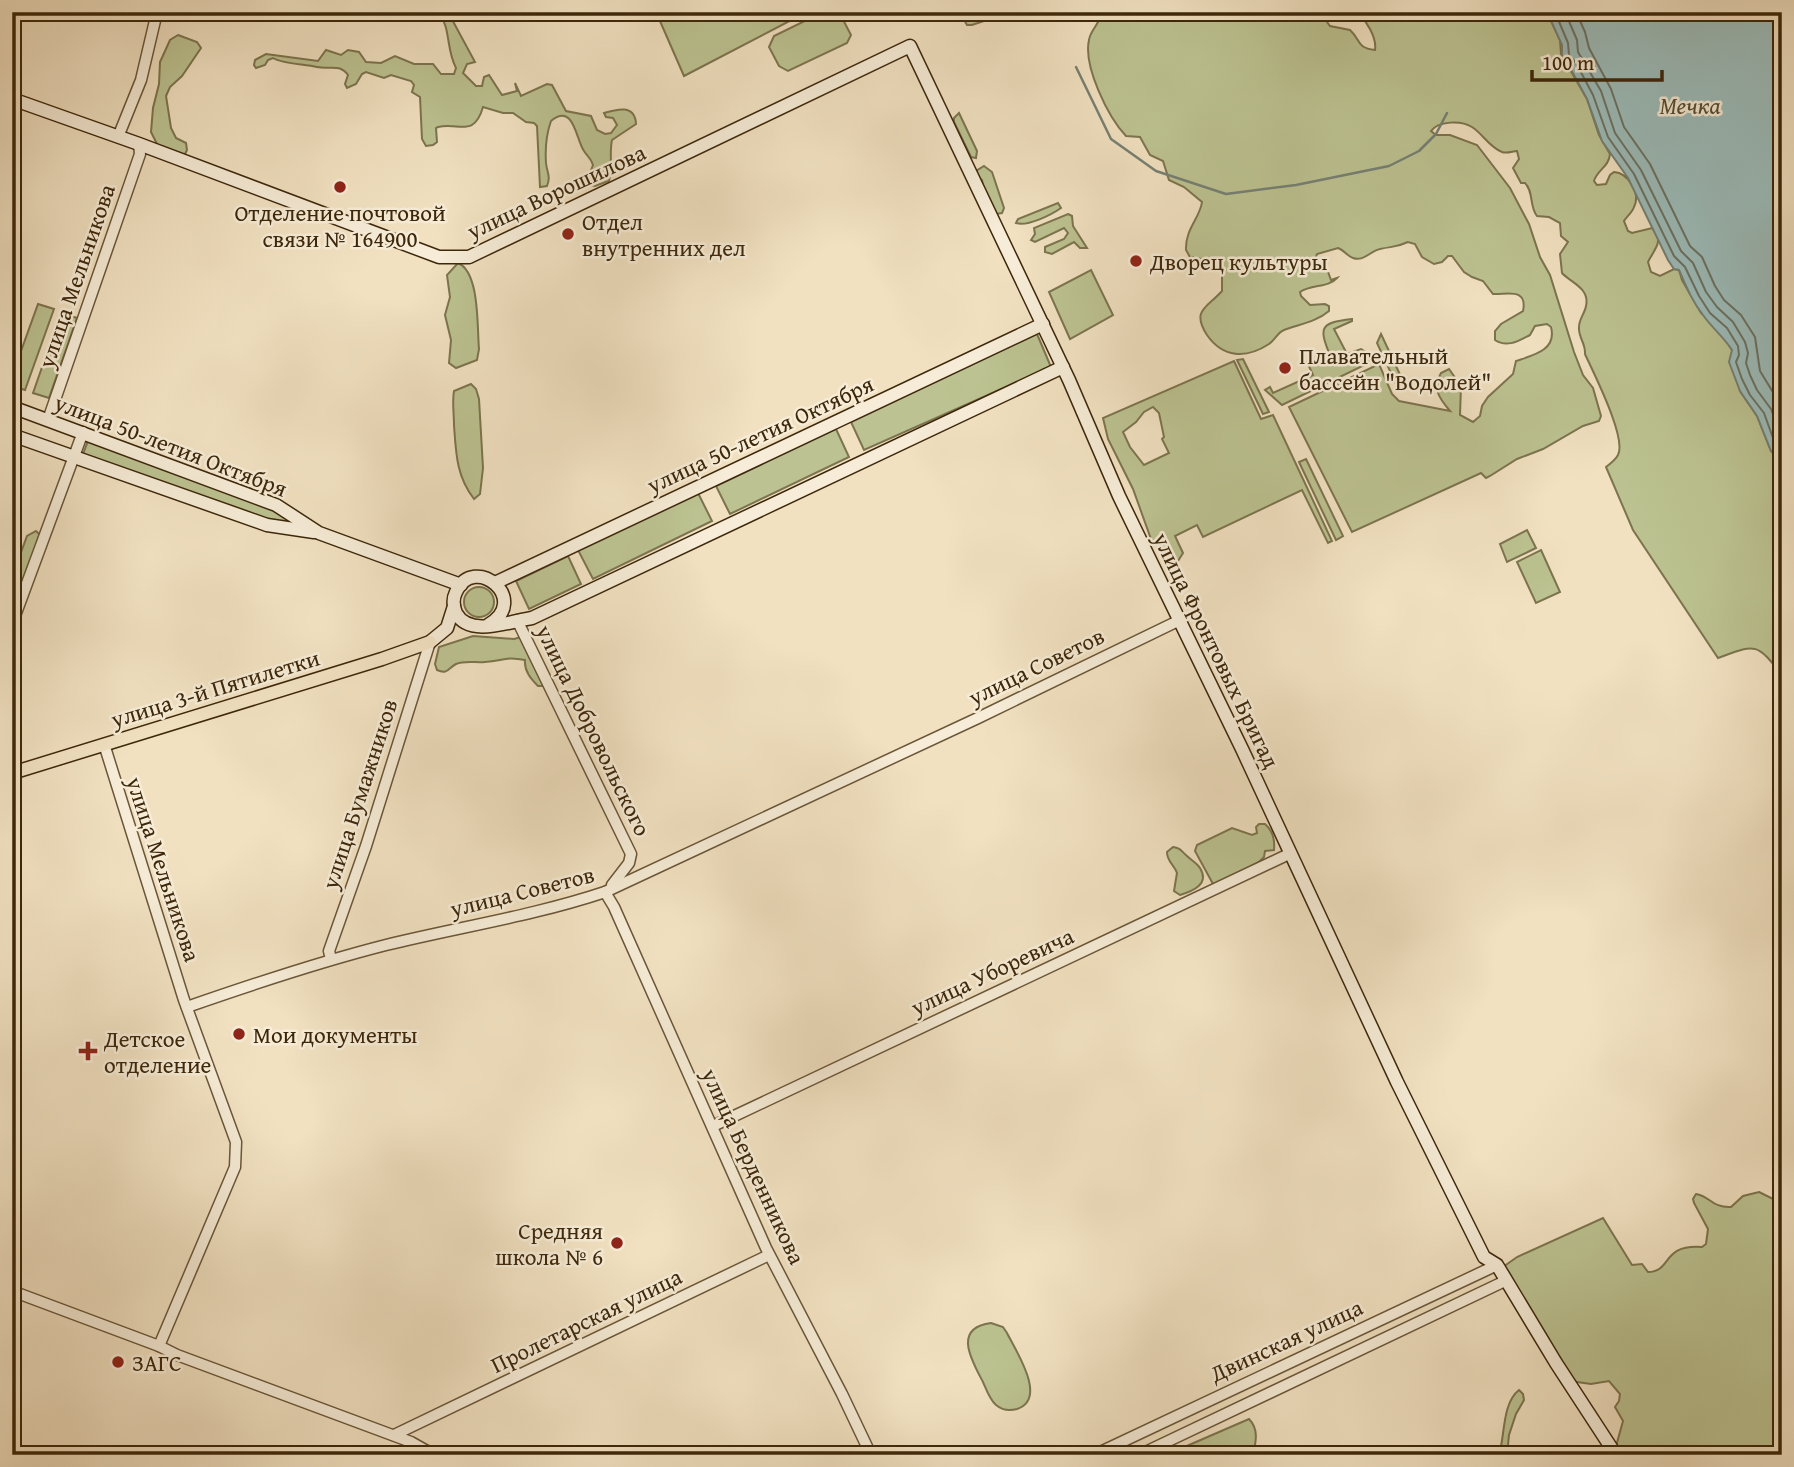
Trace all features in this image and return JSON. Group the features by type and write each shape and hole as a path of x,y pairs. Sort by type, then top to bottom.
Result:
{"main road":[{"name":"улица Ворошилова","path":"12,99 439,257 469,257 910,46"},
{"name":"улица Фронтовых Бригад","path":"910,46 1063,367 1119,496 1397,1082 1484,1257 1497,1265 1616,1455"},
{"name":"улица 50-летия Октября","path":"495,583 1043,324"},
{"path":"430,642 472,626 532,618 1063,367"},
{"name":"улица 50-летия Октября","path":"12,408 276,505 319,533"},
{"name":"улица 50-летия Октября","path":"12,435 267,525 319,533 429,573 457,595"},
{"path":"430,642 447,628 457,595 470,579 479,577 495,583 517,620"},
{"path":"457,595 461,619 472,626"},
{"path":"488,625 495,621 502,611 503,596"},
{"name":"улица 3-й Пятилетки","path":"12,773 430,642"}],"street":[{"path":"118,137 141,80 157,12"},
{"name":"улица Мельникова","path":"48,420 140,154 139,144"},
{"path":"12,624 82,432"},
{"name":"улица Добровольского","path":"517,620 631,854 629,863 619,878 605,892"},
{"name":"улица Советов","path":"187,1007 331,959 556,908 605,892 978,718 1180,620"},
{"name":"улица Бумажников","path":"331,959 329,951 366,846 430,642"},
{"name":"улица Мельникова","path":"104,744 187,1007"},
{"name":"улица Уборевича","path":"713,1126 1289,853"},
{"path":"631,854 647,871"},
{"name":"улица Берденникова","path":"605,892 769,1255 871,1455"},
{"path":"159,1346 235,1167 236,1142 187,1007"},
{"name":"Пролетарская улица","path":"394,1435 420,1420 540,1366 769,1255"},
{"name":"Двинская улица","path":"1094,1455 1497,1265"},
{"name":"Двинская улица","path":"1139,1455 1505,1281"},
{"path":"12,1291 394,1435 434,1455"},
{"path":"411,1442 420,1420"}],"green space":[{"path":"439,12 448,12 475,62 467,64 463,73 476,86 482,86 484,77 489,75 502,95 517,91 515,83 521,96 547,84 552,85 566,111 591,116 597,130 605,134 611,133 617,125 613,118 606,117 604,113 620,109 632,113 636,124 612,140 609,181 595,186 585,184 583,180 593,165 581,146 573,125 565,116 551,121 546,147 549,180 547,186 540,187 537,126 513,113 483,107 479,117 470,126 436,128 437,142 426,146 422,139 420,97 412,92 414,85 411,81 391,75 384,78 366,72 356,84 347,88 345,84 348,75 338,68 288,63 273,58 265,65 256,68 254,65 255,60 266,54 318,61 326,50 341,55 348,50 359,52 366,62 381,63 395,56 414,64 433,64 441,74 454,74 456,68"},
{"path":"656,12 802,12 803,14 684,76"},
{"path":"823,12 839,12 851,35 847,43 788,71 779,66 769,47 774,36"},
{"path":"964,12 1011,12 972,25 967,25 963,18"},
{"path":"1095,12 1320,12 1330,26 1350,30 1362,45 1375,50 1373,35 1358,12 1547,12 1560,40 1561,54 1587,99 1599,135 1610,154 1608,162 1594,181 1597,185 1606,184 1614,172 1624,176 1632,185 1636,202 1624,221 1628,231 1632,233 1652,228 1656,233 1657,245 1648,262 1651,272 1660,276 1674,269 1679,270 1701,313 1721,332 1732,350 1740,391 1757,416 1771,451 1782,463 1782,675 1766,656 1754,649 1740,650 1718,658 1633,530 1606,467 1618,455 1618,435 1585,354 1580,334 1579,324 1586,306 1585,295 1579,286 1562,273 1560,254 1568,242 1561,236 1560,223 1549,217 1537,216 1528,187 1521,183 1513,168 1519,159 1517,151 1506,153 1497,150 1467,125 1444,123 1431,131 1436,135 1450,135 1477,145 1510,188 1529,224 1540,257 1550,275 1574,352 1583,375 1593,388 1601,416 1599,421 1583,426 1543,449 1517,459 1486,478 1481,473 1352,532 1289,407 1379,364 1392,394 1399,401 1450,411 1437,389 1441,373 1449,369 1461,386 1460,415 1473,422 1480,416 1488,397 1513,374 1516,361 1537,354 1547,346 1551,341 1551,327 1547,324 1535,326 1530,335 1512,343 1495,340 1495,331 1501,324 1523,311 1522,298 1515,294 1493,294 1483,281 1464,272 1452,256 1434,264 1422,257 1415,244 1408,242 1376,250 1360,259 1351,257 1338,248 1317,254 1315,260 1322,268 1327,269 1331,280 1337,278 1300,292 1310,305 1325,304 1329,306 1329,311 1284,330 1269,344 1252,352 1235,354 1220,348 1207,335 1200,320 1203,310 1222,291 1222,269 1212,261 1190,257 1186,250 1190,230 1202,202 1184,187 1169,180 1163,161 1150,155 1140,137 1126,136 1112,117 1098,91 1088,51 1090,37 1099,20"},
{"path":"178,35 197,42 201,48 166,96 171,128 176,138 186,143 184,156 160,150 151,132 160,62 170,40"},
{"path":"959,113 977,151 976,158 971,157 954,122"},
{"path":"984,166 992,172 1004,208 1002,213 996,214 982,180 977,177 976,171"},
{"path":"1058,203 1061,208 1045,217 1032,222 1016,223 1018,219"},
{"path":"1068,214 1072,216 1073,226 1087,248 1080,248 1074,242 1052,254 1045,252 1045,247 1064,239 1068,233 1064,228 1035,242 1031,240 1035,234 1034,228"},
{"path":"458,263 465,268 474,289 479,349 477,360 456,368 449,363 451,340 445,315 450,297 447,275"},
{"path":"1091,270 1113,315 1070,339 1049,292"},
{"path":"38,304 54,309 25,390 12,386 12,376"},
{"path":"61,313 77,318 49,398 33,393"},
{"path":"1352,319 1334,329 1347,354 1361,349 1377,359 1282,405 1265,390 1270,387 1273,393 1313,375 1307,362 1331,358 1324,340 1324,329 1327,325"},
{"path":"1037,334 1051,367 864,450 851,422"},
{"path":"1381,334 1403,381 1396,384 1377,343"},
{"path":"1243,359 1269,412 1263,414 1237,360"},
{"path":"1234,361 1261,419 1273,415 1332,541 1328,543 1302,490 1203,537 1197,525 1175,536 1183,553 1178,561 1172,561 1151,539 1133,489 1108,439 1103,418","holes":["1153,407 1159,413 1164,437 1162,439 1169,453 1144,465 1130,447 1123,432"]},
{"path":"471,384 479,399 483,468 480,494 474,499 464,482 458,463 453,404 454,391"},
{"path":"836,429 849,457 730,514 716,486"},
{"path":"88,441 260,503 288,518 286,523 255,517 83,454"},
{"path":"1306,459 1343,536 1336,540 1299,462"},
{"path":"698,493 712,521 593,579 578,550"},
{"path":"1527,530 1536,548 1507,562 1500,544"},
{"path":"36,531 40,535 12,616 12,577 27,536"},
{"path":"1541,550 1560,592 1536,603 1517,562"},
{"path":"568,556 581,584 529,609 516,581"},
{"path":"479,587 490,591 494,602 490,613 479,617 468,613 464,602 468,591"},
{"path":"473,636 514,639 521,637 544,686 538,686 531,678 525,660 463,662 446,671 437,670 435,664 439,647"},
{"path":"1265,824 1270,830 1274,839 1274,850 1265,851 1259,862 1213,884 1195,851 1197,845 1232,828 1252,835 1257,833 1256,827"},
{"path":"1173,847 1196,863 1203,874 1199,886 1180,895 1174,891 1177,873 1167,855"},
{"path":"1759,1192 1777,1201 1782,1200 1782,1455 1617,1455 1615,1450 1623,1421 1615,1407 1620,1394 1609,1381 1591,1384 1570,1381 1503,1267 1517,1257 1603,1218 1632,1265 1642,1264 1648,1272 1656,1271 1680,1250 1706,1244 1708,1229 1694,1203 1696,1194 1719,1206 1731,1207 1743,1196"},
{"path":"991,1323 1003,1327 1027,1374 1030,1395 1026,1404 1017,1409 1003,1409 994,1403 970,1355 968,1338 972,1331"},
{"path":"1519,1390 1524,1400 1509,1435 1507,1455 1499,1455 1507,1411"},
{"path":"1249,1419 1255,1431 1253,1455 1166,1455"}],"water":[{"name":"Мечка","path":"1547,12 1782,12 1782,463 1771,451 1757,416 1740,391 1729,362 1732,350 1699,310 1679,270 1674,269 1668,260 1628,178 1602,141 1587,99 1569,66 1562,59 1562,45"}],"waterway":[{"path":"1076,67 1111,139 1156,171 1226,194 1296,185 1389,166 1419,151 1436,134 1447,113"}],"place":[{"name":"Отделение почтовой связи № 164900","path":"340,187"},
{"name":"Отдел внутренних дел","path":"568,234"},
{"name":"Дворец культуры","path":"1136,261"},
{"name":"Плавательный бассейн \"Водолей\"","path":"1285,368"},
{"name":"Мои документы","path":"239,1034"},
{"name":"Детское отделение","path":"88,1051"},
{"name":"Средняя школа № 6","path":"617,1243"},
{"name":"ЗАГС","path":"118,1362"}]}
